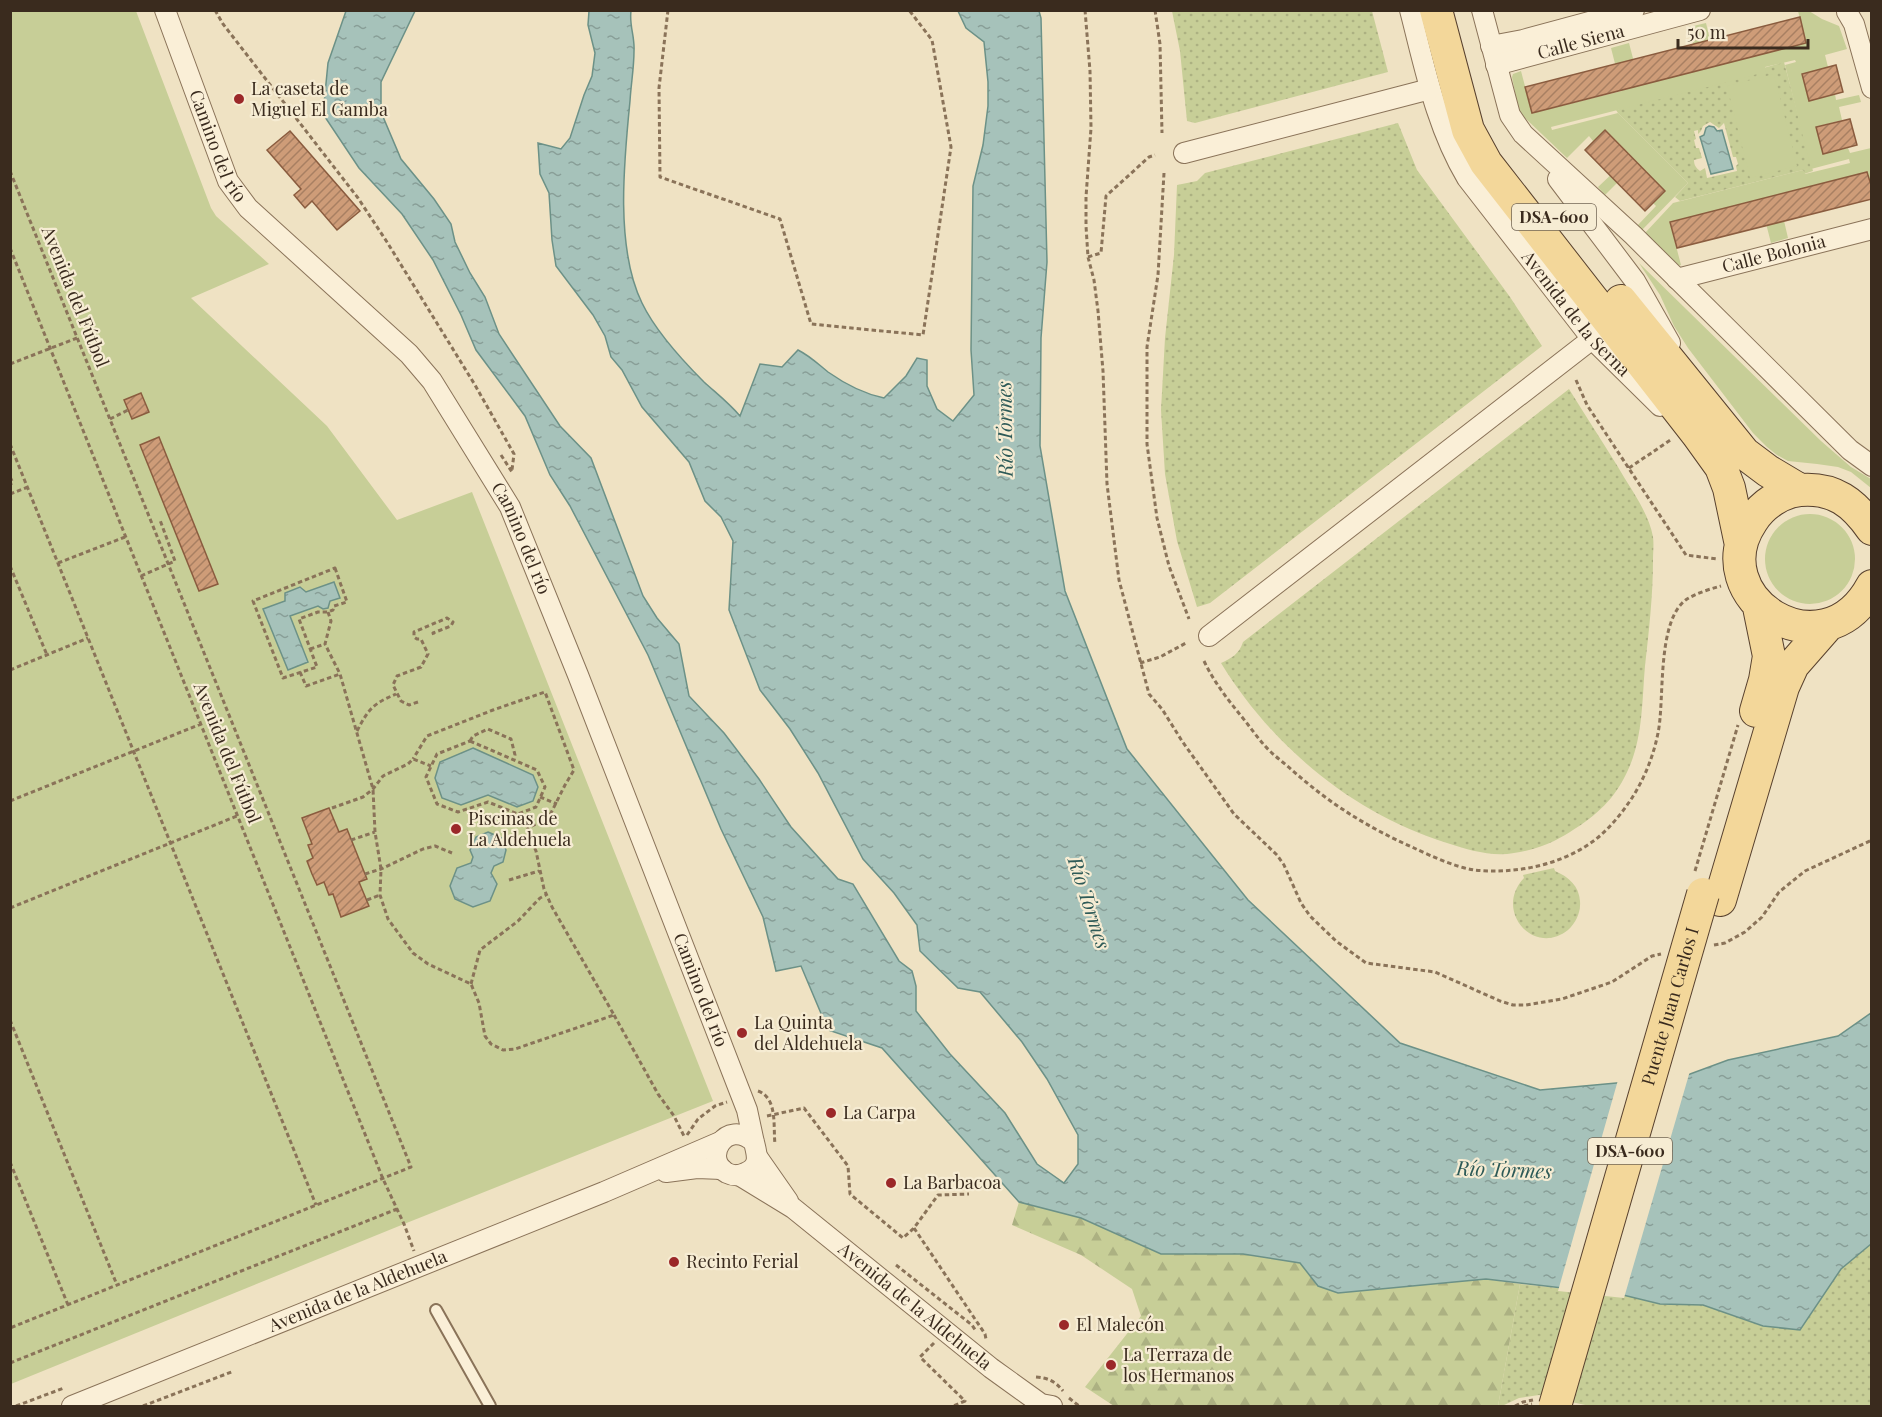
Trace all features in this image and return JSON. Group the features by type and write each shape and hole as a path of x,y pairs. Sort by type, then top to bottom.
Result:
{"main road":[{"name":"Avenida de la Serna","path":"1436,10 1468,130 1486,163 1685,436 1721,467 1728,488 1729,552"},
{"name":"DSA-600","path":"1456,10 1484,114 1502,151 1744,453 1800,490"},
{"name":"DSA-600","path":"1872,530 1860,512 1842,498 1822,491 1800,490 1783,494 1768,503 1756,514 1729,552 1740,567 1746,589 1760,607 1780,621 1803,627 1828,625 1848,615 1864,600 1872,586"},
{"name":"Puente Juan Carlos I","path":"1555,1407 1765,680 1769,656 1760,607"},
{"name":"Puente Juan Carlos I","path":"1575,1407 1705,891 1783,687 1794,665 1828,625"}],"street":[{"name":"Camino del río","path":"165,10 228,181 248,208 420,366 438,390 510,507 753,1095 747,1110 756,1150"},
{"name":"Avenida de la Serna","path":"1410,10 1443,130 1467,178 1592,339 1657,404 1685,436"},
{"path":"1482,10 1510,115 1635,281 1700,398"},
{"name":"Calle Siena","path":"1493,56 1523,40 1634,10"},
{"name":"Calle Siena","path":"1493,56 1700,10"},
{"path":"1846,11 1854,24 1872,88"},
{"path":"1184,153 1430,89"},
{"path":"1523,134 1632,235 1850,450 1872,466"},
{"name":"Calle Bolonia","path":"1677,279 1872,229"},
{"path":"1209,636 1592,339"},
{"path":"738,1133 748,1136 756,1150 754,1166 748,1172 731,1172 717,1161 716,1151 720,1142 728,1135 738,1133"},
{"name":"Avenida de la Aldehuela","path":"72,1407 643,1175 688,1145 720,1142"},
{"name":"Avenida de la Aldehuela","path":"756,1150 793,1208"},
{"name":"Avenida de la Aldehuela","path":"643,1175 697,1168 731,1172 793,1208 982,1361 1045,1406"}],"lane":[{"path":"436,1310 490,1407"}],"path":[{"path":"215,10 243,51 358,198 387,242 514,454 512,472"},
{"path":"668,10 659,88 660,177 780,219 810,324 923,334 951,147 932,40 909,10"},
{"path":"1085,10 1090,71 1086,197 1088,257 1094,280 1101,351 1107,484 1119,580 1149,694 1222,800 1277,855 1310,916 1336,941 1366,963 1435,972 1500,1001 1513,1005 1526,1005 1562,999 1612,982 1652,956 1662,954"},
{"path":"1155,10 1160,44 1162,133"},
{"path":"1088,257 1101,253 1106,196 1149,157 1155,155"},
{"name":"Avenida del Fútbol","path":"10,171 411,1167 383,1179"},
{"path":"1164,173 1158,275 1147,347 1147,444 1157,518 1169,566 1189,619"},
{"name":"Avenida del Fútbol","path":"10,249 420,1266"},
{"path":"10,364 77,338"},
{"path":"1576,380 1587,405 1686,555 1729,552"},
{"path":"110,418 128,410"},
{"path":"1629,468 1685,436"},
{"path":"10,444 316,1205"},
{"path":"499,452 518,481"},
{"path":"10,477 13,483 10,484"},
{"path":"10,494 28,487"},
{"path":"141,576 175,561 160,520"},
{"path":"58,563 125,537"},
{"path":"10,566 47,655"},
{"path":"335,568 347,602 334,606 333,610 328,612 318,612 299,619 310,650 317,667 283,678 253,601 335,568"},
{"path":"1204,661 1228,699 1266,748 1342,811 1384,835 1428,855 1472,869 1507,871 1549,864 1585,847 1610,827 1630,802 1647,772 1658,733 1666,639 1672,618 1685,600 1721,586"},
{"path":"328,612 331,621 325,645 340,674 373,789 375,832 381,869 380,895 388,919 413,953 428,964 471,984"},
{"path":"418,702 409,705 401,701 393,685 397,676 421,667 428,654 421,639 414,637 414,632 447,618 453,622 451,626 433,633 434,636"},
{"path":"10,670 88,638"},
{"path":"1140,663 1160,657 1186,643"},
{"path":"310,650 325,645"},
{"path":"300,672 306,686 340,674"},
{"path":"332,808 363,797 383,776 408,764 421,749 427,736 545,692 574,770 549,817 528,828 546,895 658,1094 674,1116 688,1145"},
{"path":"357,731 366,714 377,702 396,694"},
{"path":"1705,891 1740,718"},
{"path":"10,801 201,724"},
{"path":"470,741 537,770 545,787 536,807 518,814 488,802 458,812 437,804 426,777 437,754 470,741 473,736 488,729 511,739 514,760"},
{"path":"413,759 431,766"},
{"path":"540,797 557,804"},
{"path":"10,908 237,816"},
{"path":"351,840 375,832"},
{"path":"1704,946 1725,943 1745,932 1762,917 1779,892 1805,871 1872,840"},
{"path":"365,874 435,846 452,853"},
{"path":"509,880 539,871"},
{"path":"367,900 380,895"},
{"path":"546,895 540,898 518,921 480,950 471,984 478,1003 485,1036 491,1044 503,1050 515,1049 614,1015"},
{"path":"10,1020 117,1285"},
{"path":"753,1095 755,1082"},
{"path":"688,1145 698,1119 716,1106 762,1092 769,1100 774,1115 775,1146"},
{"path":"765,1116 804,1108 848,1166 850,1194 903,1238 914,1228 938,1195 969,1194"},
{"path":"11,1163 68,1305"},
{"path":"10,1328 383,1179"},
{"path":"10,1363 397,1209"},
{"path":"914,1228 985,1334 986,1339"},
{"path":"888,1259 972,1325 987,1345"},
{"path":"934,1343 920,1357 965,1401 953,1407"},
{"path":"143,1407 234,1371"},
{"path":"1032,1376 1055,1382 1079,1407"},
{"path":"16,1407 71,1385"}],"green space":[{"path":"11,11 136,11 211,208 216,216 269,264 191,298 327,426 397,520 472,492 713,1101 11,1384"},
{"path":"1172,11 1372,11 1388,72 1195,123 1187,121 1180,51"},
{"path":"1798,11 1809,11 1839,26 1847,49 1825,55 1828,67 1810,101 1835,94 1836,100 1859,95 1861,102 1839,107 1842,120 1816,127 1823,154 1848,148 1850,153 1871,148 1871,188 1867,172 1778,195 1788,238 1771,243 1760,200 1670,223 1681,265 1678,266 1645,233 1673,203 1803,170 1805,174 1850,163 1849,159 1811,169 1785,65 1796,62 1795,60 1765,67 1766,71 1751,76 1551,127 1552,130 1618,113 1688,183 1642,230 1637,226 1656,206 1653,203 1665,191 1626,174 1605,195 1598,187 1616,170 1589,136 1567,158 1522,115 1518,108 1512,77 1513,74 1521,71 1532,113 1622,91 1611,48 1629,43 1640,85 1699,70 1689,27 1706,23 1716,65 1806,43"},
{"path":"1784,62 1813,171 1804,174 1803,170 1680,201 1675,197 1688,183 1616,110","holes":["1710,122 1719,128 1724,123 1733,157 1736,157 1738,164 1737,171 1707,178 1705,168 1700,171 1694,163 1694,160 1702,158 1699,148 1696,148 1694,131 1698,130 1698,134 1703,126"]},
{"path":"1774,74 1797,166 1750,178 1727,86"},
{"path":"1398,123 1417,170 1510,297 1542,346 1210,603 1197,607 1177,541 1165,474 1161,410 1165,338 1174,255 1177,185 1197,181 1205,173"},
{"path":"1639,263 1821,441 1851,467 1871,479 1871,488 1851,472 1838,467 1788,461 1767,447 1753,433 1688,348 1674,326 1660,295"},
{"path":"1569,389 1639,501 1648,519 1653,537 1652,600 1637,745 1628,770 1617,790 1589,819 1564,836 1536,848 1506,854 1480,852 1455,846 1412,830 1348,795 1290,749 1241,693 1221,663 1235,655 1243,642"},
{"path":"1810,514 1827,517 1842,527 1852,542 1855,559 1852,576 1842,591 1827,601 1810,604 1793,601 1778,591 1768,576 1765,559 1768,542 1778,527 1793,517"},
{"path":"1554,868 1575,886 1580,909 1576,921 1568,930 1555,937 1542,938 1531,934 1522,926 1515,916 1513,904 1516,891 1524,878 1523,875"},
{"path":"1019,1202 1081,1218 1161,1254 1243,1254 1300,1263 1318,1286 1486,1279 1520,1284 1498,1406 1114,1406 1085,1387 1141,1316 1132,1289 1081,1255 1012,1225"},
{"path":"1871,1244 1871,1406 1590,1406 1539,1395 1519,1398 1498,1406 1520,1284 1623,1295 1660,1304 1703,1305 1763,1326 1800,1330 1841,1269"}],"water":[{"name":"Río Tormes","path":"346,11 415,11 381,82 381,112 401,159 451,224 455,242 485,297 499,334 560,426 591,458 643,596 657,618 679,644 689,696 724,733 759,779 791,827 838,879 853,884 899,961 912,971 916,986 916,1011 950,1054 1005,1113 1037,1164 1064,1183 1078,1164 1078,1135 1047,1079 1022,1042 980,992 958,988 920,951 917,925 894,893 863,859 818,773 790,729 760,690 729,610 733,541 721,517 705,501 689,462 642,407 622,370 611,357 605,336 593,315 556,266 549,193 540,174 538,143 561,149 570,138 592,76 595,53 588,25 589,11 631,11 634,57 624,177 625,231 633,281 642,303 662,335 695,373 740,416 760,364 782,367 798,350 848,384 884,398 906,376 917,358 927,360 927,386 937,409 953,421 974,395 971,350 973,186 983,145 988,106 984,42 966,28 958,11 1039,11 1047,262 1041,338 1040,446 1065,591 1127,749 1248,900 1400,1043 1540,1090 1682,1077 1728,1060 1838,1036 1871,1013 1871,1244 1841,1269 1800,1330 1763,1326 1703,1305 1660,1304 1623,1295 1486,1279 1338,1293 1318,1286 1300,1263 1243,1254 1161,1254 1081,1218 1019,1202 882,1048 828,1030 801,966 776,971 763,917 721,829 648,655 570,506 550,475 525,416 476,350 433,260 402,214 359,168 323,114 328,63"},
{"path":"1709,126 1714,127 1717,131 1722,130 1733,169 1711,174 1700,137 1704,135"},
{"path":"334,582 340,598 330,601 328,608 323,609 318,606 290,616 308,662 288,670 263,609 285,601 285,593 300,587 306,592"},
{"path":"473,748 533,775 538,787 533,801 517,807 488,795 461,805 442,798 435,778 440,762"},
{"path":"488,832 502,838 506,850 503,862 494,866 491,873 497,884 490,901 473,907 455,899 450,886 457,868 471,863 473,857 470,850 476,837"}],"pier":[{"path":"1690,1071 1624,1298 1558,1291 1618,1080 1682,1074"}],"building":[{"path":"1800,17 1806,43 1532,113 1525,87"},
{"path":"1836,65 1843,92 1809,101 1802,74"},
{"path":"1850,119 1857,145 1823,154 1816,127"},
{"path":"1605,130 1665,191 1645,211 1585,150"},
{"path":"290,131 360,211 337,230 312,201 305,208 294,195 301,189 267,150"},
{"path":"1867,172 1872,188 1872,199 1677,248 1670,222"},
{"path":"141,393 149,412 132,419 124,400"},
{"path":"159,437 218,584 199,591 140,445"},
{"path":"329,808 339,832 347,829 367,879 359,882 369,906 341,917 333,894 329,895 324,882 317,885 312,874 307,861 313,858 308,845 312,844 302,818"}],"place":[{"name":"La caseta de Miguel El Gamba","path":"239,99"},
{"name":"Piscinas de La Aldehuela","path":"456,829"},
{"name":"La Quinta del Aldehuela","path":"742,1033"},
{"name":"La Carpa","path":"831,1113"},
{"name":"La Barbacoa","path":"891,1183"},
{"name":"Recinto Ferial","path":"674,1262"},
{"name":"El Malecón","path":"1064,1325"},
{"name":"La Terraza de los Hermanos","path":"1111,1365"}]}
